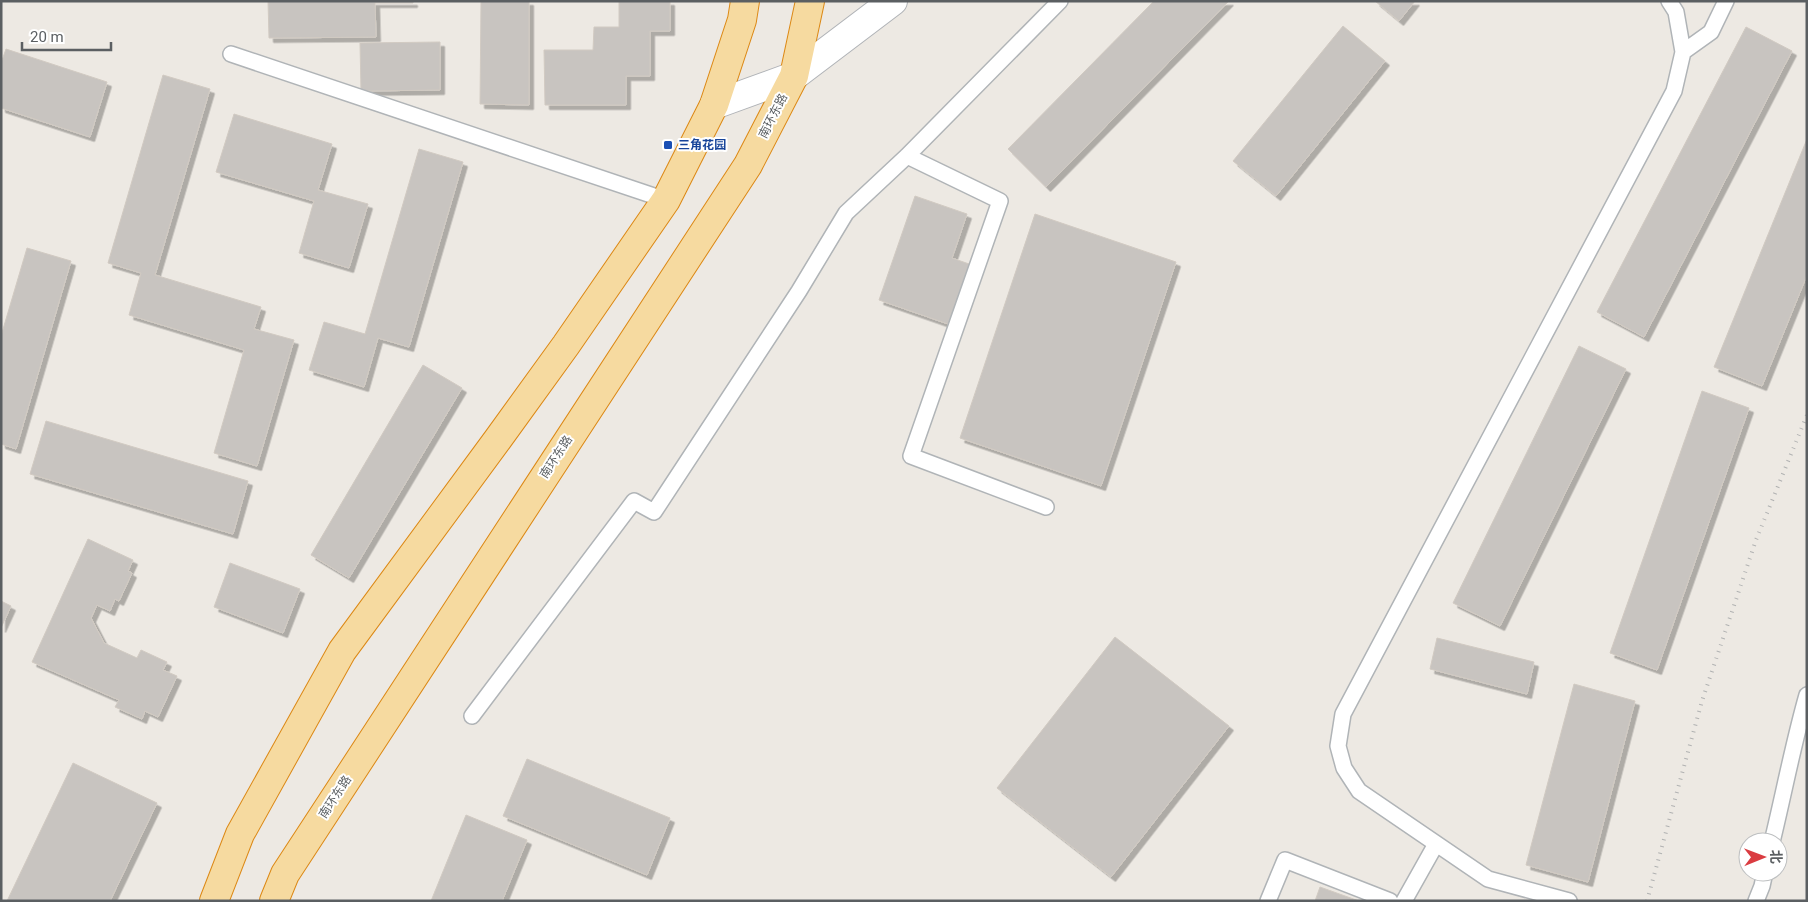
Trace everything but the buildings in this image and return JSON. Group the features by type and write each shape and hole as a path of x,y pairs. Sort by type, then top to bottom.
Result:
{"highway":[{"path":"214,901 240,834 342,651 566,345 666,200 714,106 742,20 745,1"},
{"name":"南环东路","path":"274,901 290,866 748,165 794,76 810,1"}],"main road":[{"path":"714,106 794,76 893,1"}],"lane":[{"path":"472,716 634,501 654,512 799,291 846,213 907,156 1060,1"},
{"path":"1569,901 1488,879 1359,791 1344,768 1338,746 1343,714 1674,91 1683,52 1676,12 1669,1"},
{"path":"1683,52 1711,32 1726,1"},
{"path":"231,54 666,200"},
{"path":"907,156 1000,201 911,456 1046,507"},
{"path":"1774,832 1787,782 1794,740 1807,695"},
{"path":"1404,901 1436,844"},
{"path":"1268,901 1285,860 1390,901"},
{"path":"1756,901 1762,882"}],"railway":[{"path":"1647,901 1702,701 1756,540 1807,415"}],"place":[{"name":"三角花园","path":"668,145"}]}
